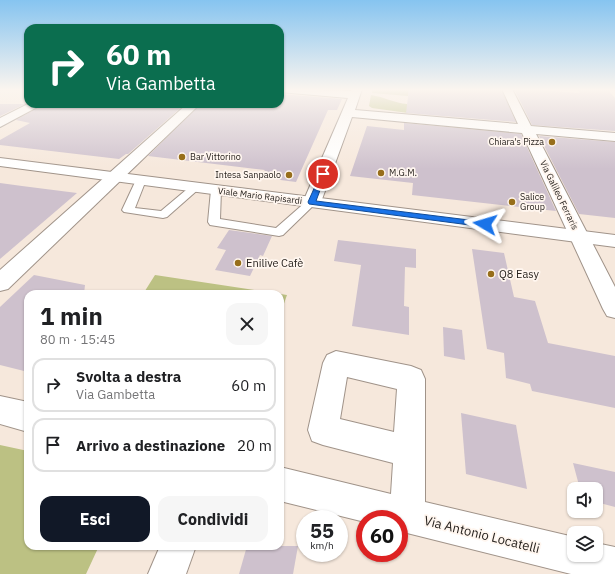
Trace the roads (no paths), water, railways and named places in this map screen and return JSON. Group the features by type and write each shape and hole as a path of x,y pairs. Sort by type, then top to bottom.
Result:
{"street":[{"path":"0,123 14,116"},
{"path":"0,283 181,116"},
{"path":"312,202 346,116"},
{"path":"377,116 615,137"},
{"name":"Via Galileo Ferraris","path":"520,116 615,309"},
{"name":"Viale Mario Rapisardi","path":"0,162 615,241"},
{"path":"0,410 24,416"},
{"path":"408,515 409,451"},
{"name":"Via Antonio Locatelli","path":"284,485 387,510"},
{"name":"Via Antonio Locatelli","path":"408,515 615,566"},
{"path":"167,574 176,550"}],"lane":[{"path":"140,180 128,210 163,215 196,187"},
{"path":"216,190 214,222 279,232 312,202"}],"place":[{"name":"Chiara's Pizza","path":"552,142"},
{"name":"Bar Vittorino","path":"182,157"},
{"name":"M.G.M.","path":"381,173"},
{"name":"Intesa Sanpaolo","path":"289,175"},
{"name":"Salice Group","path":"512,202"},
{"name":"Enilive Cafè","path":"238,263"},
{"name":"Q8 Easy","path":"491,274"}]}
